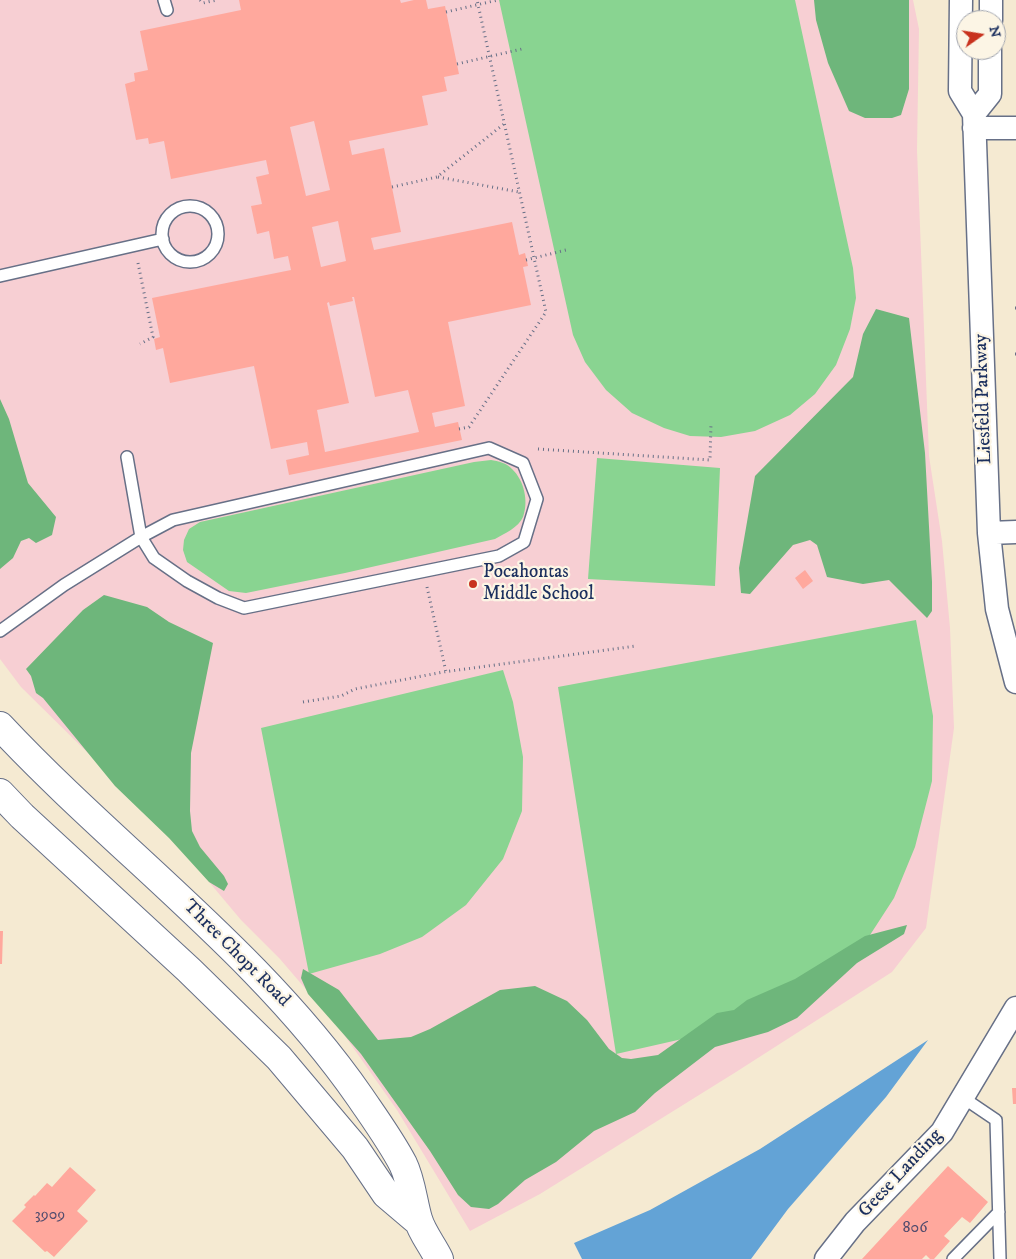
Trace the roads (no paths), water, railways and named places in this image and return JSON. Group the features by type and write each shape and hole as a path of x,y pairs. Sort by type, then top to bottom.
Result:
{"main road":[{"name":"Three Chopt Road","path":"0,726 84,811 136,856 220,936 262,977 292,1010 347,1078 404,1166 418,1222 439,1259"},
{"name":"Three Chopt Road","path":"0,793 22,816 196,977 279,1058 355,1148 386,1194 418,1222"}],"street":[{"name":"Liesfeld Parkway","path":"961,0 960,91 974,121 989,532 997,609 1016,682"},
{"path":"990,60 990,94 974,121 1016,128"},
{"path":"989,532 1016,532"},
{"name":"Geese Landing","path":"826,1259 855,1222 942,1132 1016,1008"}],"lane":[{"path":"183,207 200,208 208,213 218,228 216,247 203,260 193,262 184,262 175,258 168,252 163,239 163,226 168,218 174,211 183,207"},
{"path":"0,276 163,239"},
{"path":"0,631 64,585 141,537 172,520 489,448 523,463 537,499 524,542 499,556 244,608 218,598 187,581 154,558 141,537 127,457"},
{"path":"962,1097 996,1120 1000,1259"},
{"path":"953,1259 999,1212"}],"water":[{"path":"928,1040 886,1097 788,1209 751,1259 582,1259 574,1243 650,1210 760,1149"}],"place":[{"name":"Pocahontas Middle School","path":"473,584"}]}
